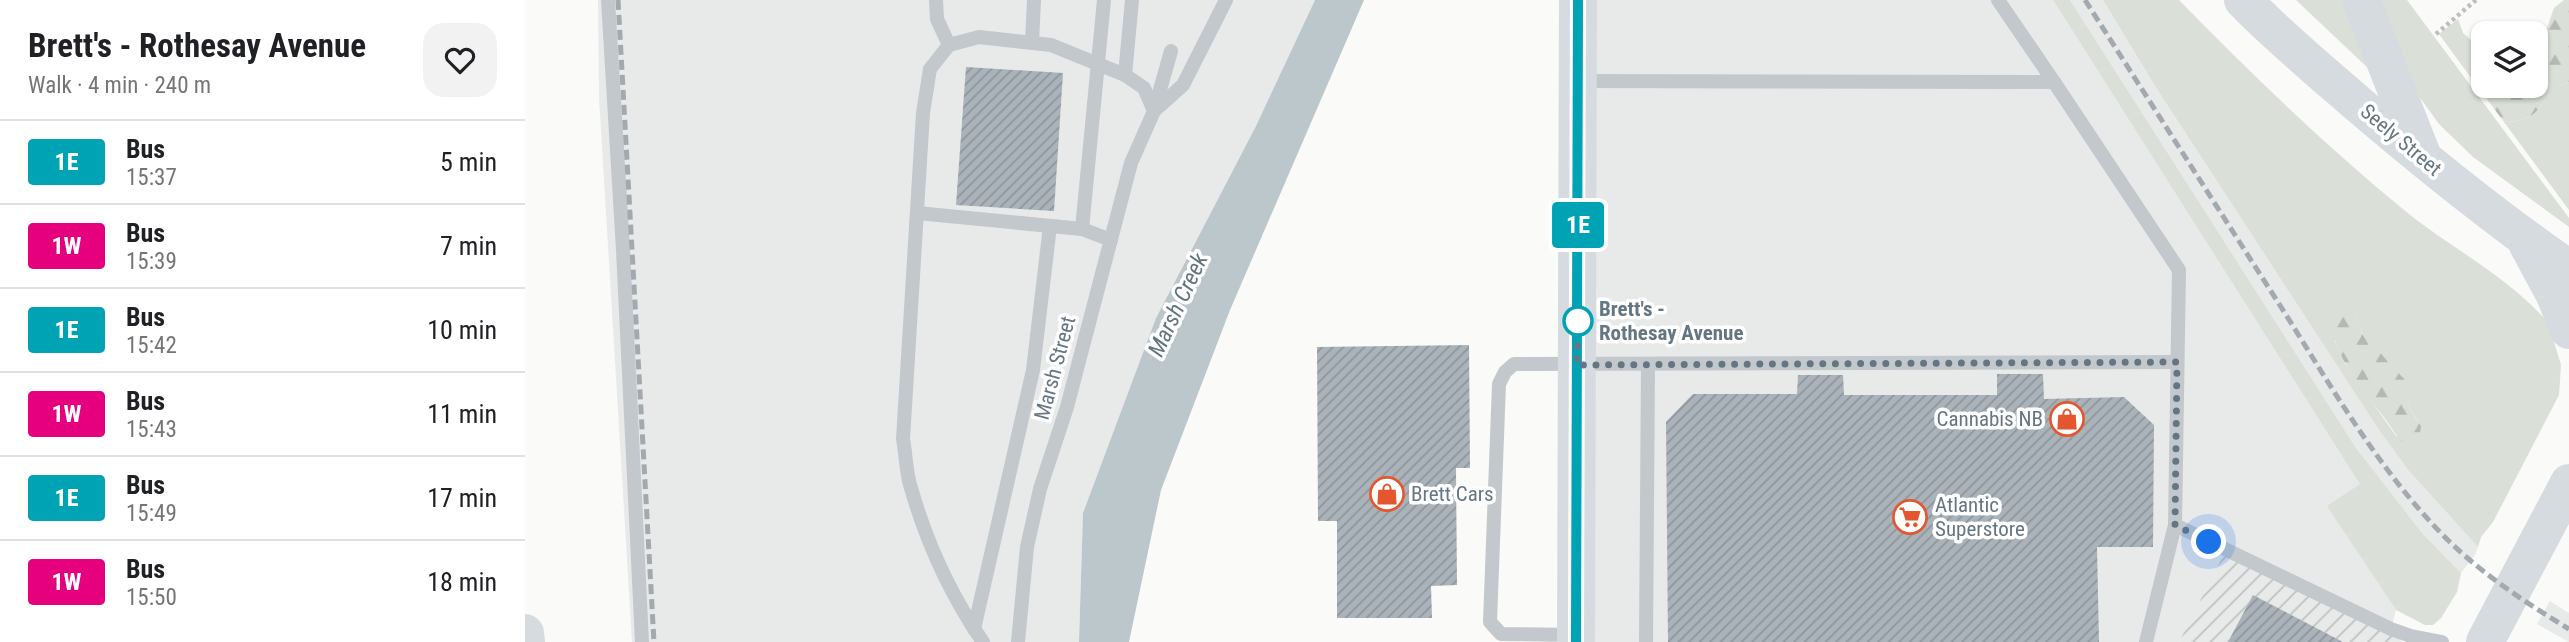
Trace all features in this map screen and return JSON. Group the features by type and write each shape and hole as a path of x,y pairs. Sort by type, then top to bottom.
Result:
{"main road":[{"path":"1576,639 1578,0"},
{"name":"Seely Street","path":"2243,0 2306,60 2424,160 2569,269"},
{"path":"2361,0 2424,160"},
{"path":"2523,237 2569,245"},
{"path":"2523,237 2555,295 2569,330"},
{"path":"2485,642 2569,483"},
{"path":"525,633 526,642"}],"lane":[{"path":"608,0 642,642"},
{"path":"936,0 937,19 949,45"},
{"path":"1032,43 1034,0"},
{"path":"1082,229 1104,0"},
{"path":"1125,75 1132,0"},
{"path":"983,642 957,604 933,552 910,486 903,439 923,113 930,69 949,45 979,37 1051,45 1125,75 1144,88 1154,111 1183,85 1226,0"},
{"path":"1998,0 2179,270 2175,525 2146,642"},
{"name":"Marsh Street","path":"1018,642 1027,547 1040,489 1067,407 1131,163 1154,111 1171,51"},
{"path":"1578,81 2055,82"},
{"path":"917,213 1082,229 1111,240"},
{"path":"974,629 1033,370 1050,226"},
{"path":"1576,639 1501,634 1490,622 1499,384 1505,372 1514,364 2177,362"},
{"path":"1646,642 1648,365"},
{"path":"2175,525 2391,629 2442,642"},
{"path":"2391,629 2402,642"}],"path":[{"path":"2436,34 2476,0"}],"shaded area":[{"path":"598,0 1315,0 1255,128 1156,318 1083,513 1079,642 632,642 599,97"},
{"path":"1578,0 2053,0 2361,484 2328,506 2396,610 2391,629 2227,550 2179,642 1576,642"},
{"path":"2070,0 2103,0 2155,86 2379,430 2409,471 2478,547 2461,573 2423,534 2356,448"},
{"path":"2226,550 2391,629 2402,642 2179,642"},
{"path":"2550,601 2569,613 2569,642 2537,624"}],"green space":[{"path":"2053,0 2070,0 2356,448 2423,534 2461,573 2457,592 2441,618 2433,625 2425,625 2396,610 2327,506 2360,484"},
{"path":"2103,0 2179,0 2262,83 2349,163 2427,228 2511,287 2546,321 2559,339 2554,342 2561,365 2559,395 2478,547 2409,471 2379,430 2155,86","holes":["2354,312 2363,334 2401,378 2409,397 2409,408 2418,421 2396,436 2345,364 2335,341"]},
{"path":"2296,0 2350,0 2369,69"},
{"path":"2372,0 2407,0 2471,86 2471,98 2480,98 2569,218 2569,227 2473,157 2439,124 2405,77"},
{"path":"2564,0 2569,0 2569,82 2548,97 2548,25 2554,8"},
{"path":"2458,19 2463,33 2471,40 2471,65 2466,71 2439,34"},
{"path":"2471,65 2471,78 2466,71"},
{"path":"2569,82 2569,210 2504,122 2518,121 2535,113 2558,88"},
{"path":"2486,98 2547,98 2535,113 2528,117 2504,122"},
{"path":"2339,305 2348,306 2354,312 2362,333 2405,380 2411,391 2409,408 2421,426 2420,433 2411,441 2403,442 2397,436 2347,367 2334,338 2332,323 2333,309"}],"water":[{"name":"Marsh Creek","path":"1315,0 1364,0 1230,310 1161,490 1129,642 1079,642 1083,513 1156,318 1255,128"}],"building":[{"path":"966,67 1063,73 1054,211 956,205"},
{"name":"Brett Cars","path":"1469,345 1470,468 1456,468 1457,585 1431,586 1432,618 1337,618 1337,521 1318,521 1317,347"},
{"name":"Atlantic Superstore","path":"1997,374 2043,374 2044,399 2124,397 2154,425 2153,547 2097,547 2099,642 1668,642 1666,422 1693,394 1797,394 1798,375 1843,375 1844,395 1997,395"},
{"path":"2253,595 2343,642 2228,642"}],"railway":[{"path":"618,0 654,642"},
{"path":"2085,0 2352,419 2399,485 2425,516 2480,569 2569,629"}],"bus line":[{"name":"1E","path":"1576,642 1578,0"}],"place":[{"name":"Brett's - Rothesay Avenue","path":"1578,321"},
{"name":"Cannabis NB","path":"2067,419"},
{"name":"Brett Cars","path":"1387,494"},
{"name":"Atlantic Superstore","path":"1910,517"}],"route":[{"path":"1578,321 1577,365 2177,362 2175,525 2209,542"}]}
